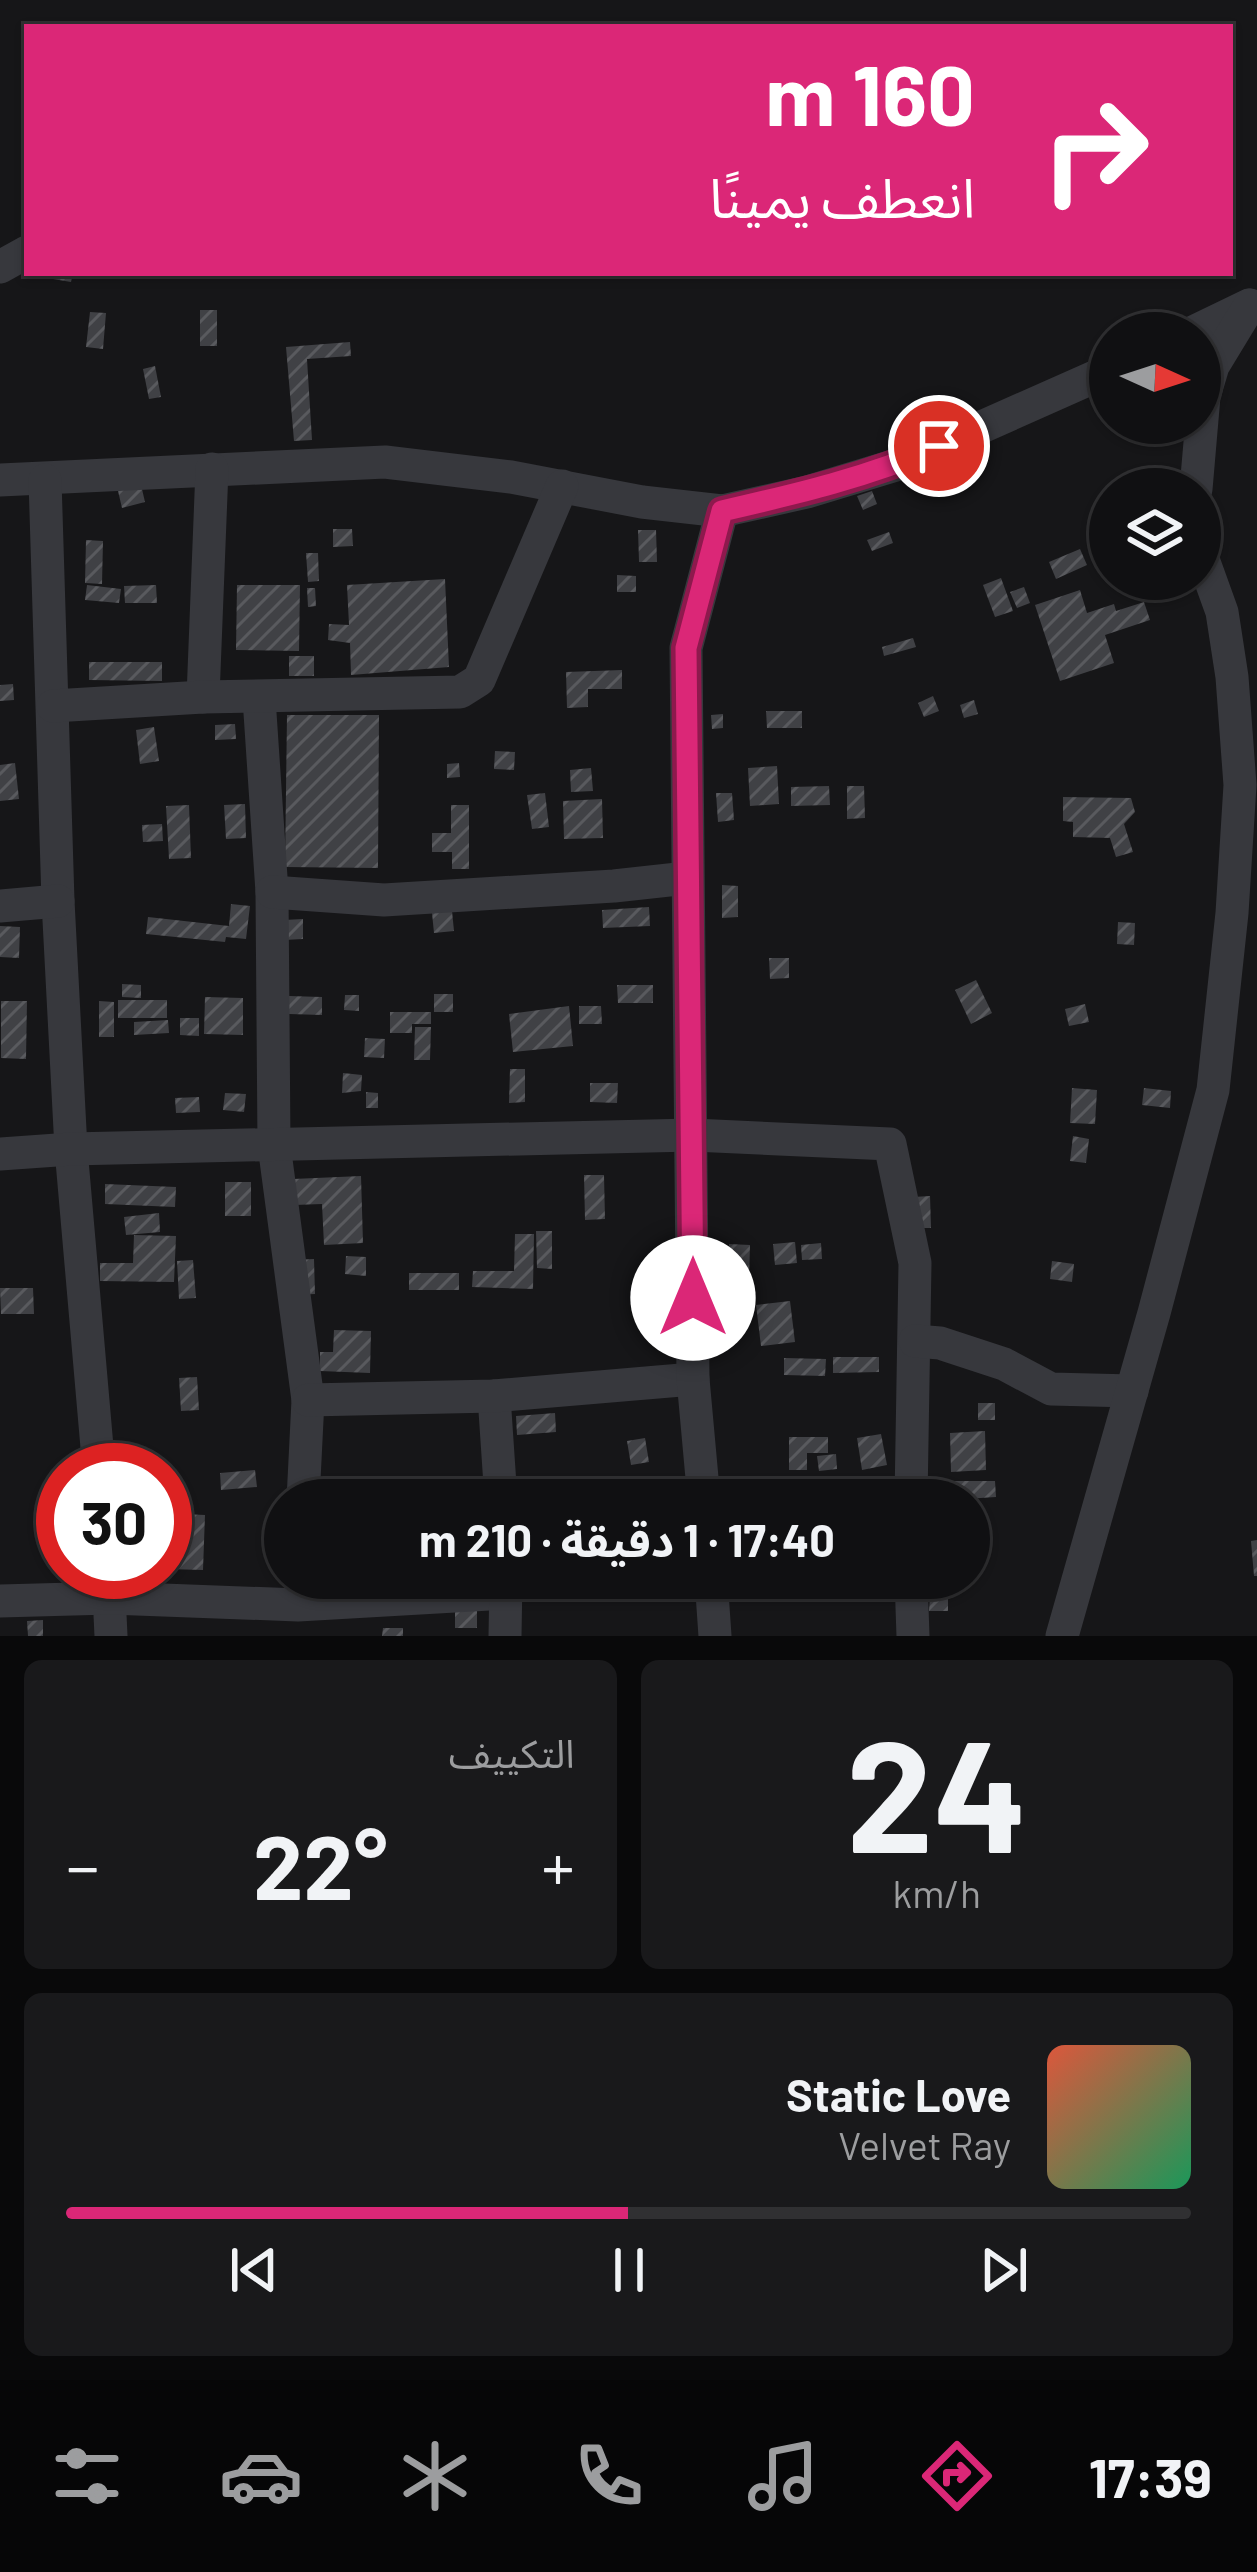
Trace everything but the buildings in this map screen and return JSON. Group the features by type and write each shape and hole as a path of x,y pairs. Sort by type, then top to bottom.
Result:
{"street":[{"path":"1221,319 1250,305 1221,353"},
{"path":"0,480 385,462 722,511 896,465 1089,379"},
{"path":"203,698 212,470"},
{"path":"45,480 71,1149 97,1443"},
{"path":"53,706 460,692 479,680 562,486"},
{"path":"702,1479 693,1379 686,648 722,511"},
{"path":"1062,1636 1213,1090 1240,785 1232,677 1218,600"},
{"path":"259,698 272,892 274,1145 308,1400 305,1479"},
{"path":"272,892 384,900 687,878"},
{"path":"0,906 58,902"},
{"path":"0,1154 693,1135 890,1144 915,1263 912,1479"},
{"path":"915,1341 940,1342 1004,1364 1051,1389 1132,1391"},
{"path":"308,1400 494,1396 693,1379"},
{"path":"494,1396 500,1479"},
{"path":"192,1588 264,1590"},
{"path":"0,1601 36,1596"},
{"path":"110,1599 111,1636"},
{"path":"505,1636 506,1599"},
{"path":"712,1599 715,1636"},
{"path":"912,1599 913,1636"}],"route":[{"path":"693,1298 686,648 722,511 807,492 896,465 939,446"}]}
